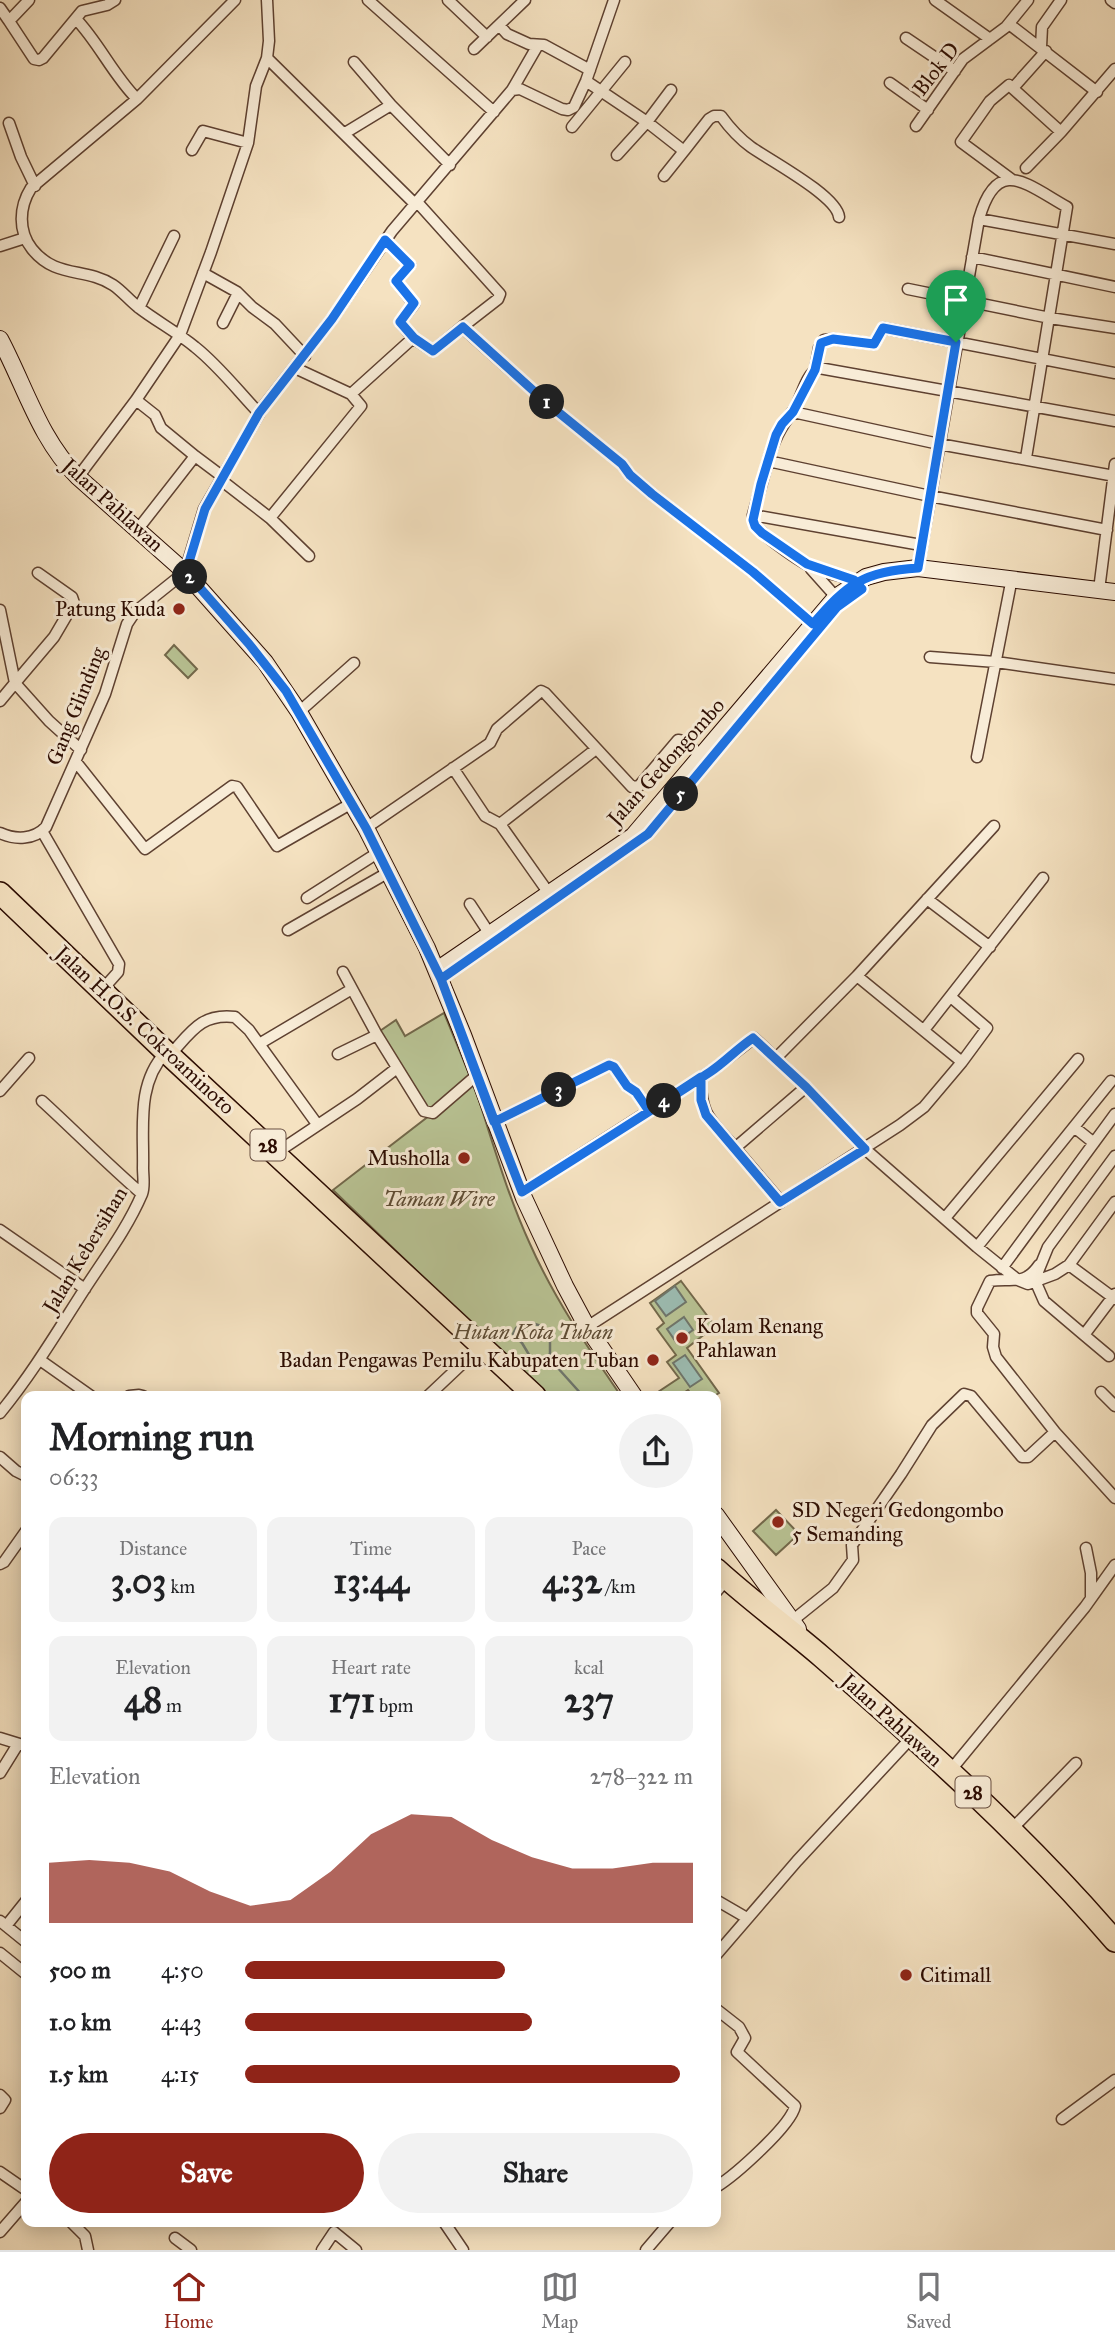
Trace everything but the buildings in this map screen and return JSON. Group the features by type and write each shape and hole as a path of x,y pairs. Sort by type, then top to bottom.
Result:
{"highway":[{"name":"Jalan H.O.S. Cokroaminoto","path":"0,893 530,1391"},
{"name":"28","path":"721,1582 819,1655"},
{"name":"Jalan Pahlawan","path":"819,1655 950,1771 1011,1830 1115,1941"}],"street":[{"path":"0,33 29,0"},
{"path":"0,8 34,59 39,60 82,11 107,5 115,0"},
{"path":"235,0 137,99 28,193 21,220 24,238 49,266 109,283 212,362 259,413"},
{"path":"78,477 136,400 180,335 248,143 256,86 267,58 268,0"},
{"path":"368,0 494,112"},
{"path":"448,0 487,37"},
{"path":"474,49 525,0"},
{"path":"512,90 520,89 558,108 568,110 576,104 614,0"},
{"path":"935,0 951,4 990,39"},
{"name":"Blok D","path":"916,126 968,55 1009,24 1028,0"},
{"path":"1013,88 1043,49 1042,27 1061,0"},
{"path":"76,19 137,99"},
{"path":"1009,24 1097,92"},
{"path":"499,25 507,34 529,44 553,50 588,76 601,90 684,151"},
{"path":"906,38 955,71"},
{"path":"186,572 202,516 259,413 305,356 385,240 512,90 538,45"},
{"path":"267,58 417,204 500,294 498,299 433,351 414,338 400,322 414,303 396,281 410,265 385,240"},
{"path":"354,62 391,105 450,165"},
{"path":"572,127 625,62"},
{"path":"1026,168 1115,69"},
{"path":"890,83 928,110"},
{"path":"1026,458 1068,207 1020,181 1011,179 961,141 993,97 1006,85 1013,88 1061,132"},
{"path":"617,155 671,90"},
{"path":"345,133 391,105"},
{"path":"664,176 709,119 721,116 748,145 825,196 838,210 839,217"},
{"path":"9,123 20,158 35,186"},
{"path":"192,150 200,134 205,131 248,143"},
{"path":"918,568 979,219 989,191 1011,179"},
{"path":"979,219 1115,244"},
{"path":"139,308 174,236"},
{"path":"0,246 24,238"},
{"path":"972,257 1115,287"},
{"path":"203,273 239,293 252,307 275,324 305,356"},
{"path":"908,289 1050,318 1115,328"},
{"path":"223,323 239,293"},
{"path":"463,327 547,403 622,464 630,475 652,494 753,572 813,624"},
{"path":"859,586 807,564 758,529 752,515 782,424 793,412 815,370 819,348 824,340 874,344 881,328 1115,373"},
{"path":"351,394 414,338"},
{"name":"Jalan Pahlawan","path":"0,339 51,444 78,477 186,572 264,663 299,712 379,852 439,974 494,1122 556,1269 587,1326 631,1391"},
{"path":"270,518 359,409 361,402 351,394 295,368"},
{"path":"815,370 1115,421"},
{"path":"136,400 155,415 161,428 270,518 309,556"},
{"path":"793,412 939,444 1114,476"},
{"path":"138,529 195,456"},
{"path":"768,461 1107,530"},
{"path":"1107,591 1107,530 1115,464"},
{"path":"752,515 921,545"},
{"path":"807,564 836,597"},
{"name":"Jalan Gedongombo","path":"439,974 648,834 702,756 836,597 884,572 918,568 1107,591"},
{"name":"Gang Glinding","path":"42,831 49,822 105,694 130,619 186,572"},
{"path":"0,701 54,638 74,603 72,597 38,573"},
{"name":"Jalan Gedongombo","path":"439,974 489,933 633,836 675,795 837,607 859,586 909,577 1115,603"},
{"path":"977,757 1010,588"},
{"path":"0,610 15,683 80,750"},
{"path":"930,657 996,662 1115,679"},
{"path":"299,712 354,663"},
{"path":"366,828 489,743 497,729 541,691 634,788 639,786 680,739 702,756"},
{"path":"500,824 596,749"},
{"path":"76,762 145,849 232,786 237,788 277,846 352,803"},
{"path":"453,768 485,816 500,824 548,892"},
{"path":"776,1058 857,976 994,826"},
{"path":"0,833 22,838 42,831 120,964 118,972 102,990"},
{"path":"307,898 379,852"},
{"path":"288,930 389,872"},
{"path":"924,1030 952,998 1043,878"},
{"path":"927,900 990,947"},
{"path":"470,904 489,933"},
{"path":"343,972 421,1108 430,1114 477,1074"},
{"path":"857,976 962,1062"},
{"path":"259,1044 352,989"},
{"path":"587,1326 865,1149 924,1107 987,1028 952,998"},
{"name":"Jalan Kebersihan","path":"0,1413 40,1360 120,1237 142,1194 143,1110 150,1074 155,1063 201,1021 215,1017 235,1017 243,1022 317,1124"},
{"path":"338,1054 377,1035"},
{"path":"522,1192 701,1077 752,1039 756,1039 865,1149 1018,1280 1027,1284 1065,1269 1115,1202"},
{"path":"0,1091 29,1058"},
{"path":"945,1218 1078,1059"},
{"path":"494,1122 609,1065 614,1067 627,1086 636,1092 649,1111"},
{"path":"276,1153 357,1099 397,1068"},
{"path":"701,1077 701,1100 706,1115 780,1202"},
{"path":"977,1247 1111,1082"},
{"path":"735,1148 806,1087"},
{"path":"543,1098 549,1108"},
{"path":"42,1101 88,1143 99,1157 142,1194"},
{"path":"1002,1268 1115,1114"},
{"path":"1073,1127 1094,1143"},
{"path":"570,1146 577,1157"},
{"path":"1109,1356 1044,1301 1037,1281 1048,1247 1115,1156"},
{"path":"0,1230 85,1289"},
{"path":"1040,1265 1028,1278 998,1279 988,1283 978,1303 977,1313 994,1334 993,1347 996,1357 1055,1432 1115,1498"},
{"path":"1069,1265 1114,1297 1084,1335"},
{"path":"433,1391 482,1345"},
{"path":"40,1360 84,1391"},
{"path":"1101,1392 1115,1406"},
{"path":"792,1621 833,1588 853,1560 852,1545 932,1425 964,1394 971,1396 1022,1457 1028,1457 1055,1432"},
{"path":"0,1457 21,1474"},
{"name":"Jalan Pahlawan","path":"721,1522 819,1655"},
{"path":"0,1563 4,1562 21,1538"},
{"path":"1086,1548 1091,1598"},
{"path":"950,1771 1115,1565"},
{"path":"721,1949 912,1737"},
{"path":"0,1738 21,1745"},
{"path":"0,1773 21,1746"},
{"path":"1011,1830 1076,1763"},
{"path":"721,1903 747,1918"},
{"path":"21,1906 3,1924 21,1938"},
{"path":"0,1952 21,1970"},
{"path":"721,2013 743,2032 745,2038 737,2052 795,2106 794,2112 778,2132 721,2183"},
{"path":"1062,2119 1115,2081"},
{"path":"0,2095 5,2099 0,2108"},
{"path":"0,2172 21,2186"},
{"path":"0,2232 21,2208"},
{"path":"76,2227 85,2236 88,2250"},
{"path":"323,2250 339,2227 356,2250"},
{"path":"447,2227 463,2250"},
{"path":"646,2250 666,2227"},
{"path":"175,2238 191,2250"}],"green space":[{"path":"174,645 197,669 188,678 165,655"},
{"path":"444,1013 470,1076 429,1111 377,1033 396,1020 405,1036"},
{"name":"Taman Wire","path":"473,1082 499,1164 539,1264 572,1322 618,1391 541,1391 333,1190"},
{"name":"Kolam Renang Pahlawan","path":"681,1281 715,1326 687,1348 718,1391 660,1391 679,1378 667,1362 676,1355 657,1329 664,1323 650,1303"},
{"path":"776,1510 799,1534 776,1555 753,1531"}],"water":[{"path":"675,1286 686,1302 666,1316 655,1301"},
{"path":"684,1317 693,1330 676,1342 667,1329"},
{"path":"685,1355 702,1379 690,1387 673,1363"}],"waterway":[{"path":"532,1323 544,1327 550,1337 550,1354 541,1362 531,1358 513,1334 516,1328 532,1323"},
{"path":"548,1357 579,1391"}],"place":[{"name":"Patung Kuda","path":"179,609"},
{"name":"Musholla","path":"464,1158"},
{"name":"Kolam Renang Pahlawan","path":"682,1338"},
{"name":"Badan Pengawas Pemilu Kabupaten Tuban","path":"653,1360"},
{"name":"SD Negeri Gedongombo 5 Semanding","path":"778,1522"},
{"name":"Citimall","path":"906,1975"}],"route":[{"path":"956,342 883,328 874,344 833,339 821,343 815,370 793,412 776,435 752,515 755,526 762,533 807,564 854,580 856,582 862,589 837,607 648,834 441,979 463,1035 494,1122 522,1192 649,1111 696,1081 713,1070 753,1038 806,1087 865,1149 780,1202 706,1115 701,1100 701,1077 649,1111 636,1092 627,1086 614,1067 609,1065 494,1122 441,979 366,828 286,691 186,572 202,516 210,499 262,407 300,363 385,240 410,265 396,282 414,303 400,322 414,338 433,351 463,327 547,403 622,464 630,475 652,494 753,572 813,624 836,597 856,582 884,572 918,568 956,342"}],"park label":[{"name":"Hutan Kota Tuban","path":"533,1332"}]}
